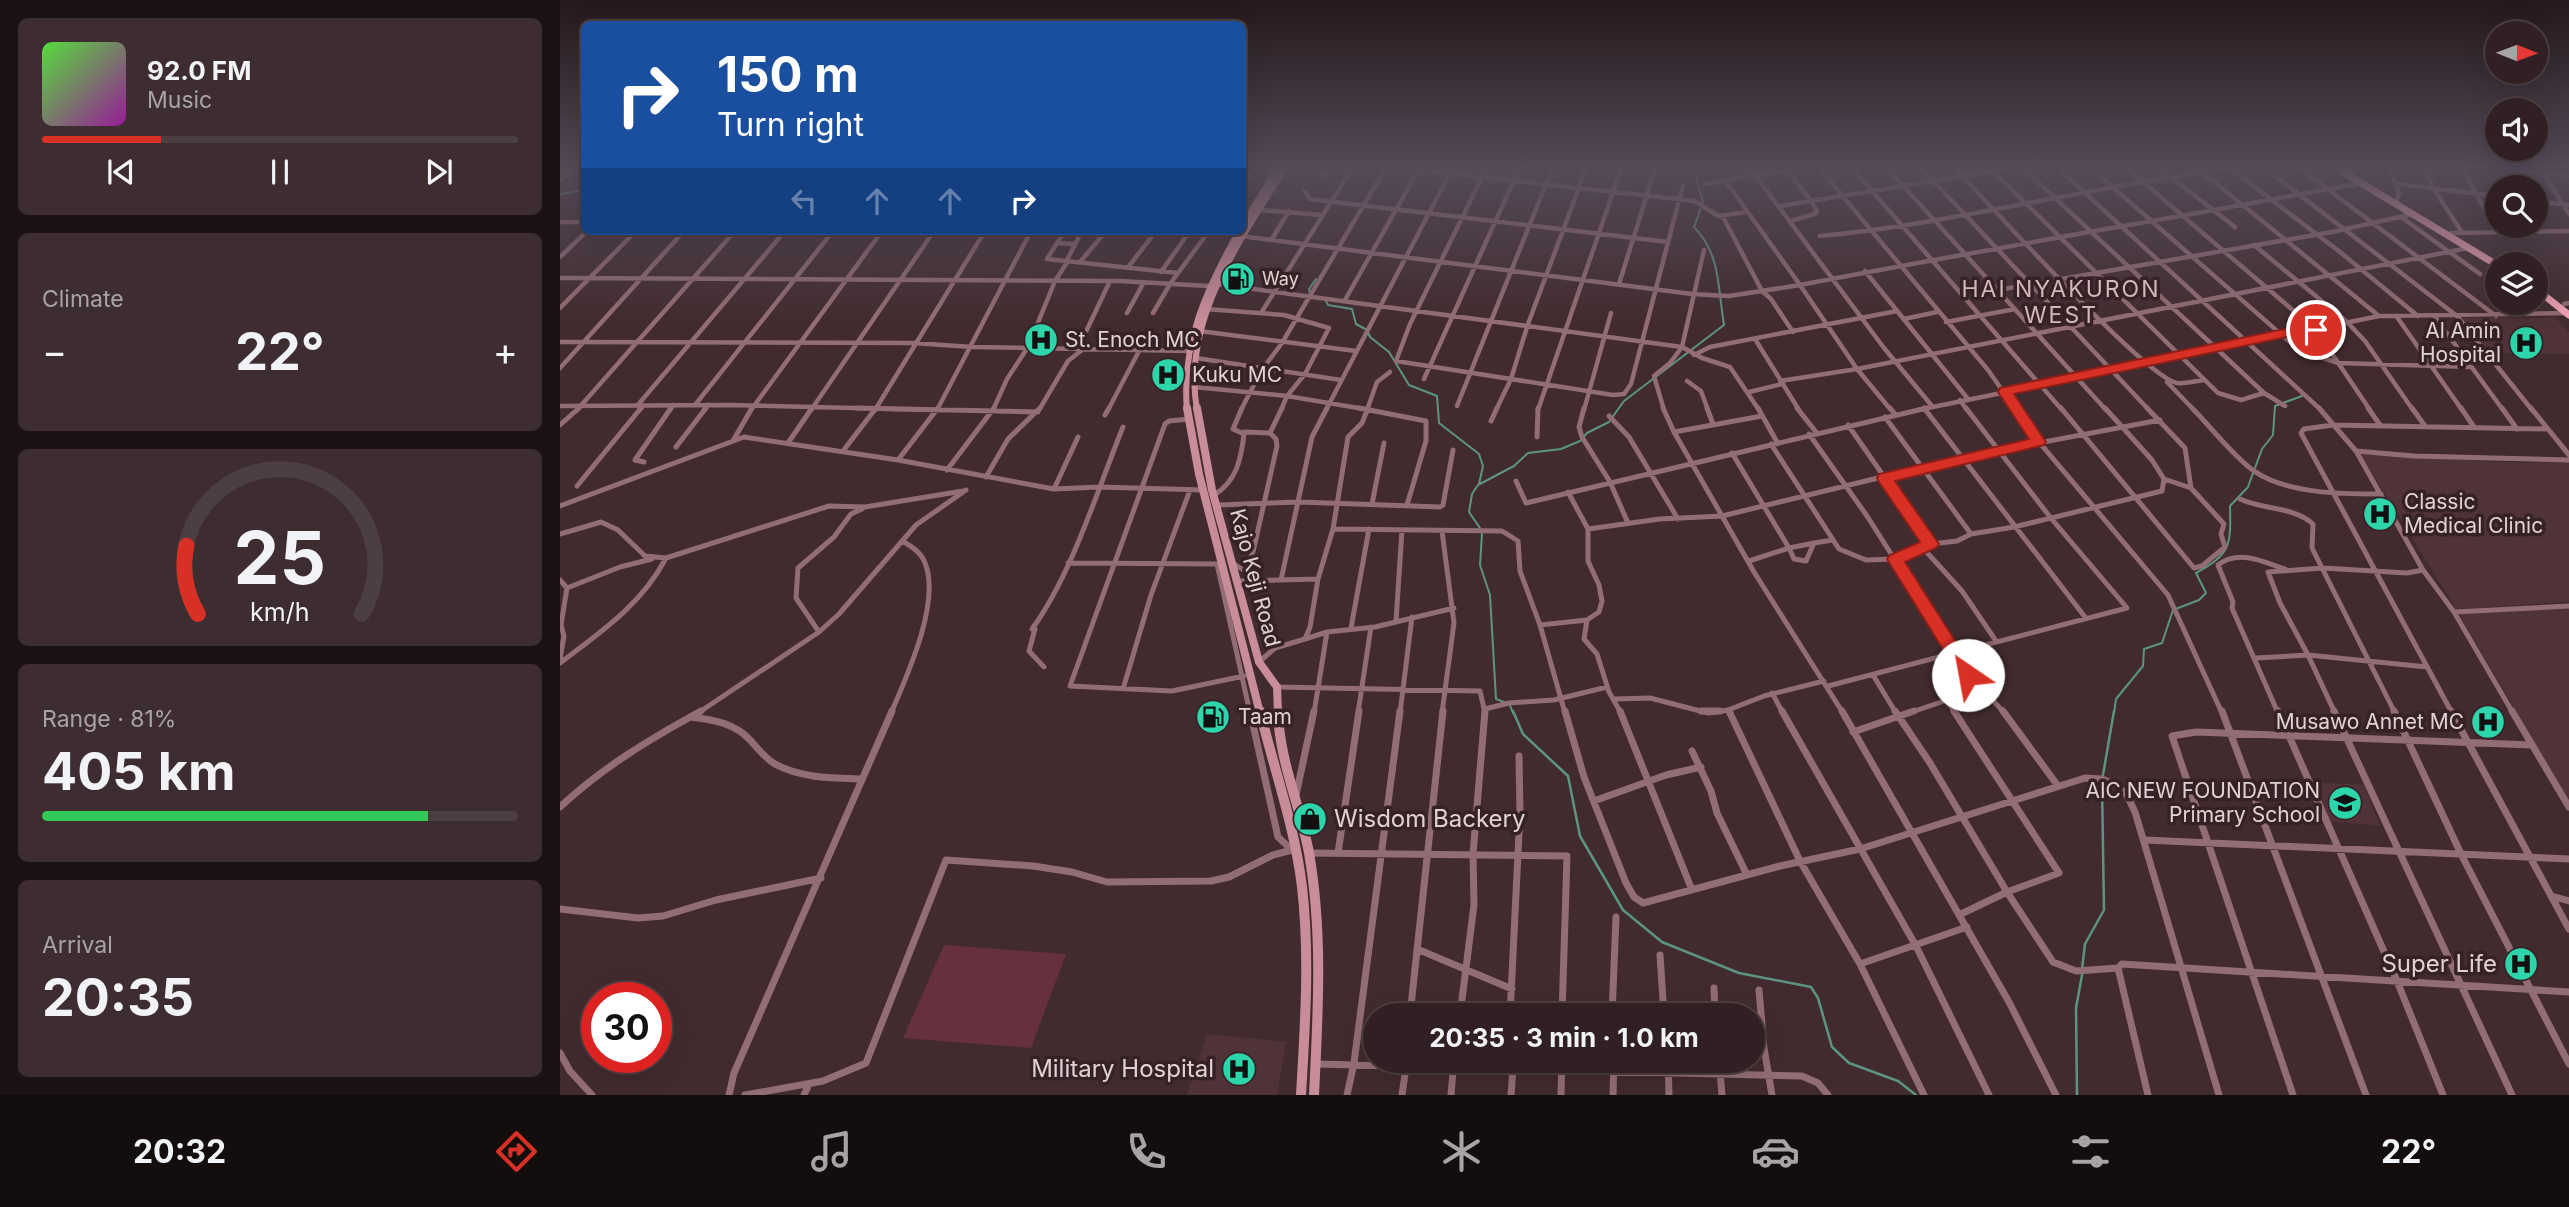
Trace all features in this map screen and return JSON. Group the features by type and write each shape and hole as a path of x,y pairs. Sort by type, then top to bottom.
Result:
{"main road":[{"path":"2423,220 2485,257"},
{"path":"2430,220 2485,255"},
{"name":"Kajo Keji Road","path":"1239,235 1192,332 1192,408 1259,662 1277,687"},
{"name":"Kajo Keji Road","path":"1213,285 1192,354 1194,386 1189,419 1220,564 1298,861 1305,952 1301,1095"},
{"path":"2548,295 2568,309"},
{"path":"1277,687 1278,732 1309,853 1320,961 1314,1095"}],"street":[{"path":"1272,239 1283,220"},
{"path":"1261,313 1319,220"},
{"path":"1234,564 1245,572 1265,502 1278,442 1270,433 1235,430 1234,423 1353,220"},
{"path":"1345,300 1389,220"},
{"path":"1281,580 1312,438 1425,220"},
{"path":"1461,220 1395,360 1429,368 1613,395 1625,394 1632,384 1673,220"},
{"path":"1424,379 1496,220"},
{"path":"1497,220 1668,242"},
{"path":"1457,406 1532,220"},
{"path":"1490,421 1511,379 1528,324 1568,220"},
{"path":"1537,437 1536,417 1603,220"},
{"path":"1619,284 1639,220"},
{"path":"1725,220 1762,290 1793,332"},
{"path":"1756,220 1857,369 1895,414"},
{"path":"1793,220 1790,221 1932,407"},
{"path":"1861,220 2005,392 2039,442 2168,595 2229,733 2366,1095"},
{"path":"1898,220 2085,433 2135,499 2194,568 2225,547 2221,534 2224,524 2191,488 2164,479 2152,460 1934,220"},
{"path":"1820,236 1871,231 1921,220"},
{"path":"1971,220 2185,448 2191,488"},
{"path":"2006,220 2101,320 2165,379 2254,471 2298,489 2335,494 2381,494"},
{"path":"2044,220 2204,380 2231,399 2256,398 2264,393"},
{"path":"2079,220 2264,393 2285,406"},
{"path":"2115,220 2249,341 2356,451 2423,570 2454,612 2569,807"},
{"path":"1246,235 1692,294 1729,296 2159,220"},
{"path":"2189,220 2313,327 2327,343 2380,425"},
{"path":"2227,220 2235,227"},
{"path":"2261,220 2379,316"},
{"path":"2298,220 2418,316"},
{"path":"2333,220 2392,263 2457,316 2569,458"},
{"path":"2370,220 2496,316"},
{"path":"1998,290 2387,220"},
{"path":"2405,220 2480,274"},
{"path":"2454,220 2461,231"},
{"path":"2154,221 2299,350 2338,363 2472,367"},
{"path":"560,222 581,222"},
{"path":"2548,229 2569,231"},
{"path":"2451,233 2485,232"},
{"path":"560,257 583,235"},
{"path":"560,308 632,235"},
{"path":"560,368 680,235"},
{"path":"560,425 581,406 731,235"},
{"path":"577,486 690,343 782,235"},
{"path":"695,405 829,235"},
{"path":"734,439 753,407 879,235"},
{"path":"788,443 931,235"},
{"path":"843,451 869,420 982,235"},
{"path":"898,460 937,410 1029,235"},
{"path":"1062,235 1047,259 1178,273"},
{"path":"947,470 993,410 1007,379 1028,347 1055,281 1080,235"},
{"path":"1080,262 1103,235"},
{"path":"1129,266 1153,235"},
{"path":"1161,272 1188,235"},
{"path":"1153,313 1170,284 1206,235"},
{"path":"1057,243 1075,244"},
{"path":"2254,245 2346,321 2381,363 2425,426"},
{"path":"1749,392 1780,383 1966,345 2469,248"},
{"path":"1704,250 1682,346 1670,363 1654,376 1665,414 1722,516 1826,684 1961,914 2056,1095"},
{"path":"1172,255 1190,258"},
{"path":"1865,271 1968,399"},
{"path":"560,278 900,282 1110,281 1213,285 1274,290 1417,311 1454,313 1682,346 1694,355 1730,367 1749,392 1774,443 1833,540 1843,552 1861,559 1895,559 1931,544 1957,541 1971,534 2014,527 2161,493 2164,479"},
{"path":"1082,350 1082,341 1110,281"},
{"path":"1126,313 1144,282"},
{"path":"1206,309 1261,313 1329,327 1305,374 1287,397 1270,433"},
{"path":"1946,322 2015,309"},
{"path":"1516,481 1526,503 1895,414 2042,386 2144,362 2346,321 2379,316 2496,316 2568,309"},
{"path":"1694,355 1707,348 1897,311"},
{"path":"1904,318 1937,312"},
{"path":"1611,313 1588,390 1579,432 1610,482 1628,523"},
{"path":"2397,317 2474,427"},
{"path":"2435,317 2517,429"},
{"path":"1199,331 1356,351"},
{"path":"1755,339 1780,383 1816,432"},
{"path":"560,342 914,343 1139,351 1192,354 1342,380"},
{"path":"986,477 1008,439 1038,412 1068,361 1082,350"},
{"path":"1105,415 1139,351"},
{"path":"1305,639 1310,627 1318,579 1333,529 1348,437 1359,427 1368,411 1377,382 1390,372"},
{"path":"2165,379 2177,383 2204,380"},
{"path":"1687,381 1701,391 1713,424"},
{"path":"1780,383 1782,393"},
{"path":"1194,386 1412,415 1426,421 1425,447 1415,470 1407,505"},
{"path":"1615,699 1650,698 1708,713 1728,710 1772,694 1873,675 2127,608 2050,517 1960,400"},
{"path":"644,462 635,460 673,405"},
{"path":"676,447 708,405"},
{"path":"560,406 875,407 1038,412"},
{"path":"1924,408 2085,617"},
{"path":"1610,416 1629,437 1678,519"},
{"path":"1674,432 1762,416"},
{"path":"1885,417 1971,534"},
{"path":"1189,419 1167,422 1156,445 1143,488 1070,686 1172,691 1244,676"},
{"path":"1588,529 1628,523 1722,516 1960,458 2160,419"},
{"path":"1849,425 1931,544"},
{"path":"2548,429 2333,425 2304,429 2301,433 2569,929"},
{"path":"1044,667 1029,651 1035,629 1032,629 1043,614 1068,563 1123,427"},
{"path":"1216,500 1234,479 1244,432"},
{"path":"1809,434 1847,486 1979,689 1992,695 2058,786"},
{"path":"560,506 686,461 734,439 751,437 898,460 1054,489 1099,487 1204,490"},
{"path":"1054,489 1079,437"},
{"path":"1373,504 1384,443"},
{"path":"1216,500 1443,506 1453,450"},
{"path":"2356,451 2435,457 2569,458"},
{"path":"1732,453 1766,505 1794,559 1806,561 1814,543"},
{"path":"560,807 586,783 631,750 715,704 819,632 839,614 916,524 966,490 865,507 829,506 666,558 618,566 567,588"},
{"path":"1123,689 1152,594 1190,490"},
{"path":"1540,625 1587,620 1599,612 1602,601 1599,585 1588,561 1588,529 1568,492"},
{"path":"2240,499 2267,509 2304,515 2313,524 2312,548 2409,740 2462,856 2569,1064"},
{"path":"819,632 813,621 796,603 794,593 798,568 834,537 851,514 865,507"},
{"path":"560,534 601,522 618,530 645,556 666,558"},
{"path":"1333,529 1483,533 1496,531 1514,536 1518,541 1520,571 1540,625 1594,802 1626,883 1638,901 1652,902 1800,861 1860,849 2085,778 2102,779 2116,785 2126,795 2145,841 2219,1095"},
{"path":"1351,628 1368,529"},
{"path":"1396,621 1402,530"},
{"path":"1411,1003 1454,608 1442,531"},
{"path":"1749,561 1789,548 1833,540"},
{"path":"729,1095 734,1073 821,878 918,644 929,580 925,560 920,553 902,541"},
{"path":"1922,547 1937,561 1976,609 1996,641"},
{"path":"2285,569 2243,556 2229,557 2218,565 2233,602 2232,608 2397,981 2443,1095"},
{"path":"560,661 626,611 657,578 666,558"},
{"path":"745,1095 809,1084 855,1070 866,1063 946,860 1033,866 1072,872 1107,882 1210,881 1229,877 1273,855 1292,850 1278,837 1220,564 1068,563"},
{"path":"2423,570 2407,573 2323,568 2285,569 2271,570 2268,576 2348,738 2512,1095"},
{"path":"1237,581 1318,579"},
{"path":"560,580 567,588"},
{"path":"560,661 564,636 560,625 567,588"},
{"path":"2454,612 2569,606"},
{"path":"1259,662 1275,648 1327,632 1387,627 1396,621 1454,608"},
{"path":"1347,1095 1354,1063 1412,617"},
{"path":"1587,620 1584,639 1597,654 1607,688 1615,699 1621,720 1649,781 1692,890"},
{"path":"1338,853 1371,627"},
{"path":"1296,795 1304,777 1325,664 1327,632"},
{"path":"2256,658 2308,655 2427,667"},
{"path":"1873,675 1964,817 2007,892 2053,962 2061,969 2082,971 2118,968 2122,964 2132,963 2569,992"},
{"path":"1277,687 1478,690 1485,709 1474,854 1474,905 1462,1003"},
{"path":"1485,709 1509,703 1562,699 1607,688"},
{"path":"1772,694 1916,946 1989,1095"},
{"path":"1853,732 1947,700 1992,695"},
{"path":"1947,700 2059,873 2007,892 1961,914"},
{"path":"1728,710 1800,861 1860,964 1924,1095"},
{"path":"691,717 733,726 744,734 761,755 800,774 819,778 861,779"},
{"path":"2293,1095 2172,738 2175,734 2229,733 2532,745"},
{"path":"1692,751 1701,767 1717,813 1747,875"},
{"path":"1511,1003 1518,854 1519,756"},
{"path":"1594,802 1649,781 1701,767"},
{"path":"2145,841 2569,859"},
{"path":"1309,853 1428,852 1567,856 1562,1003"},
{"path":"560,909 638,918 663,916 716,900 821,878"},
{"path":"2551,896 2569,901"},
{"path":"1612,1003 1616,917"},
{"path":"1860,964 1967,928"},
{"path":"1418,949 1467,967 1512,989"},
{"path":"1660,955 1663,1003"},
{"path":"2118,968 2148,1095"},
{"path":"1714,988 1715,1003"},
{"path":"1759,990 1764,1048 1772,1095"},
{"path":"560,1053 570,1071 592,1095"},
{"path":"1316,1064 1363,1063"},
{"path":"1402,1095 1405,1073"},
{"path":"1451,1095 1452,1073"},
{"path":"1511,1095 1512,1073"},
{"path":"1561,1095 1562,1073"},
{"path":"1613,1095 1614,1073"},
{"path":"1668,1073 1669,1095"},
{"path":"1720,1073 1723,1095"},
{"path":"1744,1073 1811,1079 1828,1095"},
{"path":"804,1095 809,1084"}],"shaded area":[{"name":"Al Amin Hospital","path":"2462,318 2556,318 2569,332 2569,354 2490,353"},
{"path":"2360,454 2521,463 2569,462 2569,602 2456,609"},
{"path":"2569,607 2569,801 2460,616 2462,612"},
{"name":"AIC NEW FOUNDATION Primary School","path":"2312,782 2364,785 2380,826 2327,821"},
{"path":"944,945 1066,954 1031,1048 903,1038"},
{"name":"Military Hospital","path":"1207,1034 1286,1042 1277,1095 1187,1095"}],"waterway":[{"path":"1480,528 1469,512 1472,494 1478,485 1514,466 1528,453 1561,449 1580,441 1587,433 1609,422 1624,401 1724,325 1714,261 1703,238 1694,227 1696,220"},
{"path":"1310,293 1309,289 1316,279"},
{"path":"1326,301 1328,305 1352,309 1356,324 1367,330 1370,337 1389,352 1409,385 1437,396 1439,423 1479,454 1483,466 1479,484"},
{"path":"2255,468 2262,449 2273,435 2275,406 2302,396"},
{"path":"2114,713 2116,699 2143,666 2144,649 2162,643 2173,610 2199,600 2206,593 2196,573 2216,560 2226,547 2230,530 2230,506 2248,487 2253,473"},
{"path":"1482,533 1480,565 1490,595 1496,699 1504,702"},
{"path":"1509,703 1513,713"},
{"path":"1513,711 1523,734 1568,776 1580,836 1623,910 1662,942 1739,973 1811,987 1818,998 1832,1047 1849,1063 1898,1081 1916,1095"},
{"path":"2103,775 2114,711"},
{"path":"2082,969 2085,944 2104,910 2102,784"},
{"path":"2077,1095 2076,1008 2082,975"}],"place":[{"name":"Way","path":"1238,279"},
{"name":"St. Enoch MC","path":"1041,340"},
{"name":"Al Amin Hospital","path":"2526,343"},
{"name":"Kuku MC","path":"1168,375"},
{"name":"Classic Medical Clinic","path":"2380,514"},
{"name":"Taam","path":"1213,717"},
{"name":"Musawo Annet MC","path":"2488,722"},
{"name":"AIC NEW FOUNDATION Primary School","path":"2345,803"},
{"name":"Wisdom Backery","path":"1310,819"},
{"name":"Super Life","path":"2521,964"},
{"name":"Military Hospital","path":"1239,1069"}],"district":[{"name":"HAI NYAKURON WEST","path":"2061,302"}],"route":[{"path":"1968,675 1895,559 1931,544 1885,478 1960,458 2039,442 2005,392 2313,327 2316,330"}]}
